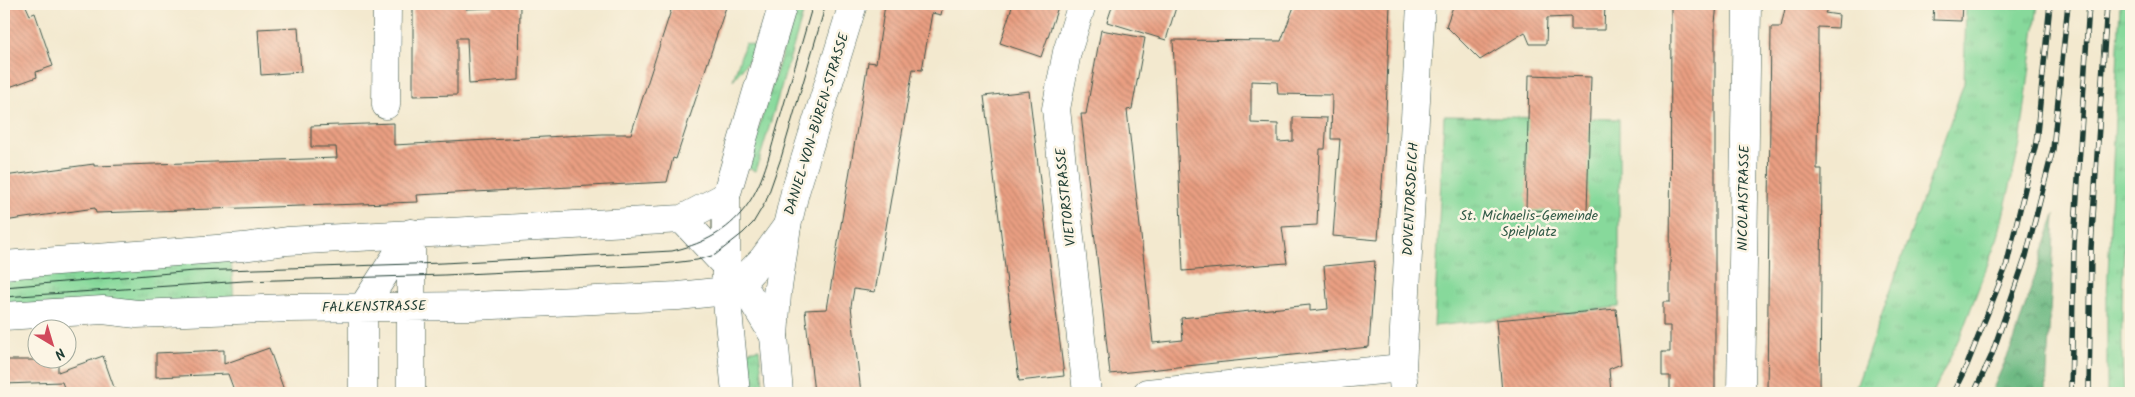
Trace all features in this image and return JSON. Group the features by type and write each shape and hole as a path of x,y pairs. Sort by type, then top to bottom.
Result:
{"street":[{"path":"386,105 387,4"},
{"path":"736,393 726,196 784,4"},
{"name":"DANIEL-VON-BÜREN-STRASSE","path":"779,393 774,336 777,294 787,226 795,192 853,4"},
{"name":"VIETORSTRASSE","path":"1082,4 1067,52 1056,109 1087,393"},
{"name":"DOVENTORSDEICH","path":"1403,381 1421,4"},
{"name":"NICOLAISTRASSE","path":"1741,393 1747,4"},
{"path":"4,266 243,247 287,241 682,219 726,196"},
{"path":"682,219 774,336"},
{"path":"731,280 763,259 787,226"},
{"path":"411,233 411,393"},
{"path":"363,393 363,307 411,233"},
{"name":"FALKENSTRASSE","path":"4,316 103,310 137,314 363,307 473,306 678,296 731,280"},
{"path":"1147,393 1403,381"}],"green space":[{"path":"798,4 806,4 756,171 746,168"},
{"path":"1966,4 2038,4 2020,144 1998,237 1962,332 1933,393 1854,393 1964,83"},
{"path":"2120,4 2131,4 2130,139 2122,320 2124,393 2107,393 2107,297"},
{"path":"745,43 755,46 748,61 733,80"},
{"name":"St. Michaelis-Gemeinde Spielplatz","path":"1444,116 1619,119 1619,307 1434,326"},
{"path":"2055,214 2046,393 1991,393 2014,341"},
{"path":"231,258 234,300 4,306 4,275"},
{"path":"759,349 764,393 751,393 747,351"}],"building":[{"path":"4,4 25,4 30,15 35,13 53,66 36,72 37,77 4,89"},
{"path":"413,4 466,4 466,9 492,8 492,4 520,4 519,80 469,84 467,38 457,38 457,95 413,96"},
{"path":"673,4 727,4 676,159 673,158 667,182 417,195 418,202 96,213 95,208 4,221 4,176 94,164 94,166 337,158 336,147 311,147 311,126 394,123 394,145 631,134"},
{"path":"898,4 943,4 941,15 932,13 922,70 913,69 875,292 854,289 851,306 861,393 814,393 805,310 827,309 868,62 876,63 885,5 898,7"},
{"path":"1013,4 1059,4 1041,57 1000,43"},
{"path":"1113,4 1177,4 1166,40 1107,22"},
{"path":"1295,4 1390,4 1385,141 1378,240 1333,236 1340,139 1331,139 1332,95 1278,94 1277,82 1251,81 1251,123 1278,124 1278,142 1293,141 1293,117 1327,118 1325,149 1320,149 1317,225 1282,227 1287,263 1183,271 1173,40 1281,41"},
{"path":"1454,4 1605,4 1604,30 1571,30 1571,17 1547,18 1546,44 1530,44 1525,32 1480,60 1446,26"},
{"path":"1671,4 1717,4 1715,23 1715,393 1670,393 1670,376 1662,376 1662,352 1670,352 1670,326 1663,326 1663,302 1670,302"},
{"path":"1786,4 1830,4 1825,13 1839,15 1838,28 1818,27 1817,169 1822,169 1820,393 1767,393 1771,27 1781,27"},
{"path":"1934,4 1962,4 1961,21 1933,20"},
{"path":"298,27 301,72 261,75 258,29"},
{"path":"1101,30 1145,38 1132,109 1127,110 1153,343 1183,340 1181,318 1310,305 1310,311 1328,309 1324,266 1375,261 1369,347 1110,374 1081,114 1086,114"},
{"path":"1529,75 1591,77 1587,212 1526,210"},
{"path":"1029,91 1064,376 1019,381 984,96"},
{"path":"1616,309 1621,364 1609,369 1611,393 1502,393 1496,320"},
{"path":"269,348 285,393 235,393 228,374 156,377 156,353 224,350 224,364"},
{"path":"103,356 116,393 66,393 62,382 4,384 4,360 28,360 28,370 58,370 58,372 78,370 78,365"}],"tram line":[{"path":"4,287 194,271 443,263 672,251 692,245 710,238 726,227 741,213 755,192 769,155 813,4"},
{"path":"4,297 244,281 444,275 655,265 697,260 715,255 753,223 766,201 781,158 826,4"}],"railway":[{"path":"1953,393 1967,365 2006,267 2036,143 2050,4"},
{"path":"1974,393 1991,357 2026,256 2053,149 2068,4"},
{"path":"2071,393 2074,244 2089,4"},
{"path":"2089,393 2091,248 2107,4"}]}
